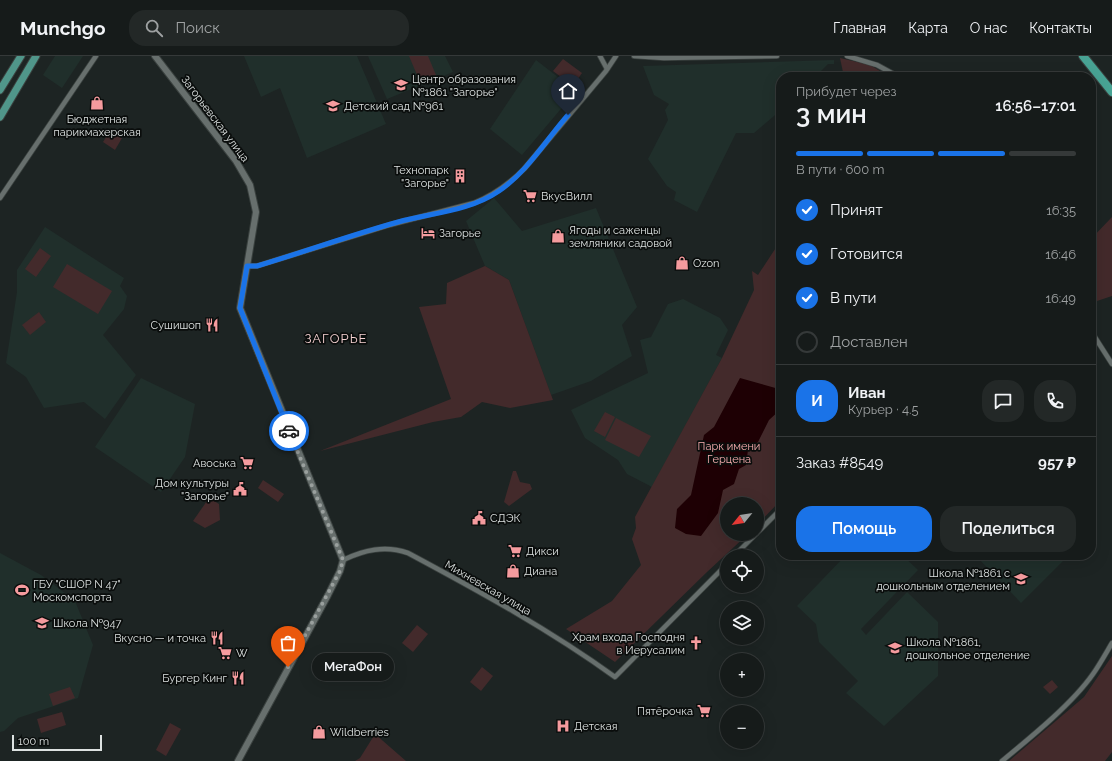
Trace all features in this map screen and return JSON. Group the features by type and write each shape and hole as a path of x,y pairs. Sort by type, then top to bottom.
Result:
{"highway":[{"path":"1083,56 1096,72"},
{"path":"1096,72 1112,92"}],"main road":[{"path":"0,90 21,56"},
{"path":"0,117 36,56"}],"street":[{"path":"0,198 96,56"},
{"name":"Загорьевская улица","path":"155,56 236,161 250,186 256,212 240,308 343,560"},
{"path":"600,56 607,69"},
{"path":"247,266 257,266 389,225 467,205 488,198 505,187 524,169 607,69 616,56"},
{"path":"634,56 664,58 777,56"},
{"path":"847,56 877,65 890,72"},
{"path":"1096,339 1112,364"},
{"path":"764,527 776,514"},
{"path":"741,549 750,541"},
{"name":"Михневская улица","path":"343,560 356,554 379,549 398,550 408,553 480,592 571,647 615,677 720,571"},
{"path":"238,761 328,595 340,571 343,560"},
{"path":"1002,761 1052,718 1081,689 1093,675 1112,643"}],"shaded area":[{"path":"55,56 83,56 62,88 43,75"},
{"name":"Детский сад №961","path":"244,56 357,56 386,124 307,158 280,88 261,97"},
{"name":"Центр образования №1861 \"Загорье\"","path":"368,56 445,56 453,72 387,99"},
{"path":"536,60 576,91 522,155 490,129"},
{"path":"834,60 834,64 828,64 820,72 776,72 776,114 754,133 736,133 697,212 674,200 676,192 667,186 648,159 668,120 665,110 669,104 654,95 643,66"},
{"path":"494,198 522,231 596,208 637,307 622,325 632,356 591,381 551,395 509,280 485,266 466,221"},
{"path":"45,227 124,278 120,286 127,296 124,309 103,335 136,375 105,419 84,402 44,408 26,377 6,363 17,292 17,270"},
{"path":"683,299 720,318 728,330 716,355 722,358 652,487 627,474 618,460 585,438 571,410 648,373 640,340 651,337 668,304"},
{"path":"141,378 195,404 185,457 161,492 95,447"},
{"path":"740,378 776,388 776,414 769,420 758,442 748,450 746,465 739,469 734,484 723,490 721,497 720,497 718,513 701,536 686,534 675,528 677,509 691,495 704,435 714,427"},
{"name":"Школа №947","path":"0,553 41,575 75,601 93,645 78,698 18,718 4,731 0,732"},
{"path":"841,560 907,560 918,570 861,629 866,635 907,592 938,622 938,676 884,726 846,693 858,681 819,642 816,624 797,606"},
{"name":"Школа №1861 с дошкольным отделением","path":"980,560 1064,560 1021,603"}],"green space":[{"path":"409,56 428,56 436,75 420,82"},
{"path":"840,58 870,65 882,72 843,72"},
{"path":"563,59 582,73 573,86 553,71"},
{"path":"110,131 122,138 115,150 103,142"},
{"path":"1112,217 1112,296 1096,301 1096,234"},
{"path":"40,248 51,256 36,277 25,269"},
{"name":"Парк имени Герцена","path":"776,248 776,505 764,518 764,497 720,497 720,541 740,541 732,549 720,549 720,560 615,662 566,629 612,601 641,565 632,539 636,528 635,517 722,358 754,290 752,271 758,275"},
{"path":"67,264 112,291 98,314 53,287"},
{"path":"485,266 509,280 553,400 510,408 482,402 461,417 433,422 320,451 451,399 419,307 446,304 447,283"},
{"path":"39,312 46,322 30,335 22,325"},
{"path":"605,412 615,417 605,437 594,431"},
{"path":"616,418 651,436 639,457 605,440"},
{"path":"513,471 516,471 520,482 530,484 532,489 509,506 504,502"},
{"path":"263,480 284,494 278,502 258,488"},
{"path":"209,498 219,504 220,520 205,528 193,521"},
{"path":"417,625 428,634 413,652 402,643"},
{"path":"1112,656 1112,752 1105,761 1009,761 1084,697"},
{"path":"482,667 493,676 481,691 470,682"},
{"path":"1052,680 1058,687 1050,694 1043,687"},
{"path":"70,687 75,698 53,706 49,694"},
{"path":"62,712 66,725 41,733 37,719"},
{"path":"170,723 181,729 166,756 156,750"},
{"path":"375,734 406,761 355,761 360,758"}],"way so far":[{"path":"288,667 340,571 343,560 289,431"}],"place":[{"name":"Центр образования №1861 \"Загорье\"","path":"401,85"},
{"name":"Бюджетная парикмахерская","path":"97,103"},
{"name":"Детский сад №961","path":"333,106"},
{"name":"Технопарк \"Загорье\"","path":"460,176"},
{"name":"ВкусВилл","path":"530,196"},
{"name":"Загорье","path":"428,233"},
{"name":"Ягоды и саженцы земляники садовой","path":"558,236"},
{"name":"Ozon","path":"682,263"},
{"name":"Сушишоп","path":"212,325"},
{"name":"Авоська","path":"247,463"},
{"name":"Дом культуры \"Загорье\"","path":"240,489"},
{"name":"СДЭК","path":"479,518"},
{"name":"Дикси","path":"515,551"},
{"name":"Диана","path":"513,571"},
{"name":"Школа №1861 с дошкольным отделением","path":"1021,579"},
{"name":"ГБУ \"СШОР N 47\" Москомспорта","path":"22,590"},
{"name":"Школа №947","path":"42,623"},
{"name":"Вкусно — и точка","path":"217,638"},
{"name":"Храм входа Господня в Иерусалим","path":"696,643"},
{"name":"Школа №1861, дошкольное отделение","path":"895,648"},
{"name":"W","path":"225,653"},
{"name":"МегаФон","path":"288,667"},
{"name":"Бургер Кинг","path":"238,678"},
{"name":"Пятёрочка","path":"704,711"},
{"name":"Детская","path":"563,726"},
{"name":"Wildberries","path":"319,732"}],"district":[{"name":"ЗАГОРЬЕ","path":"336,338"}],"route":[{"path":"289,431 240,308 242,285 247,266 257,266 389,225 423,215 459,208 488,198 499,191 524,169 568,115"}]}
